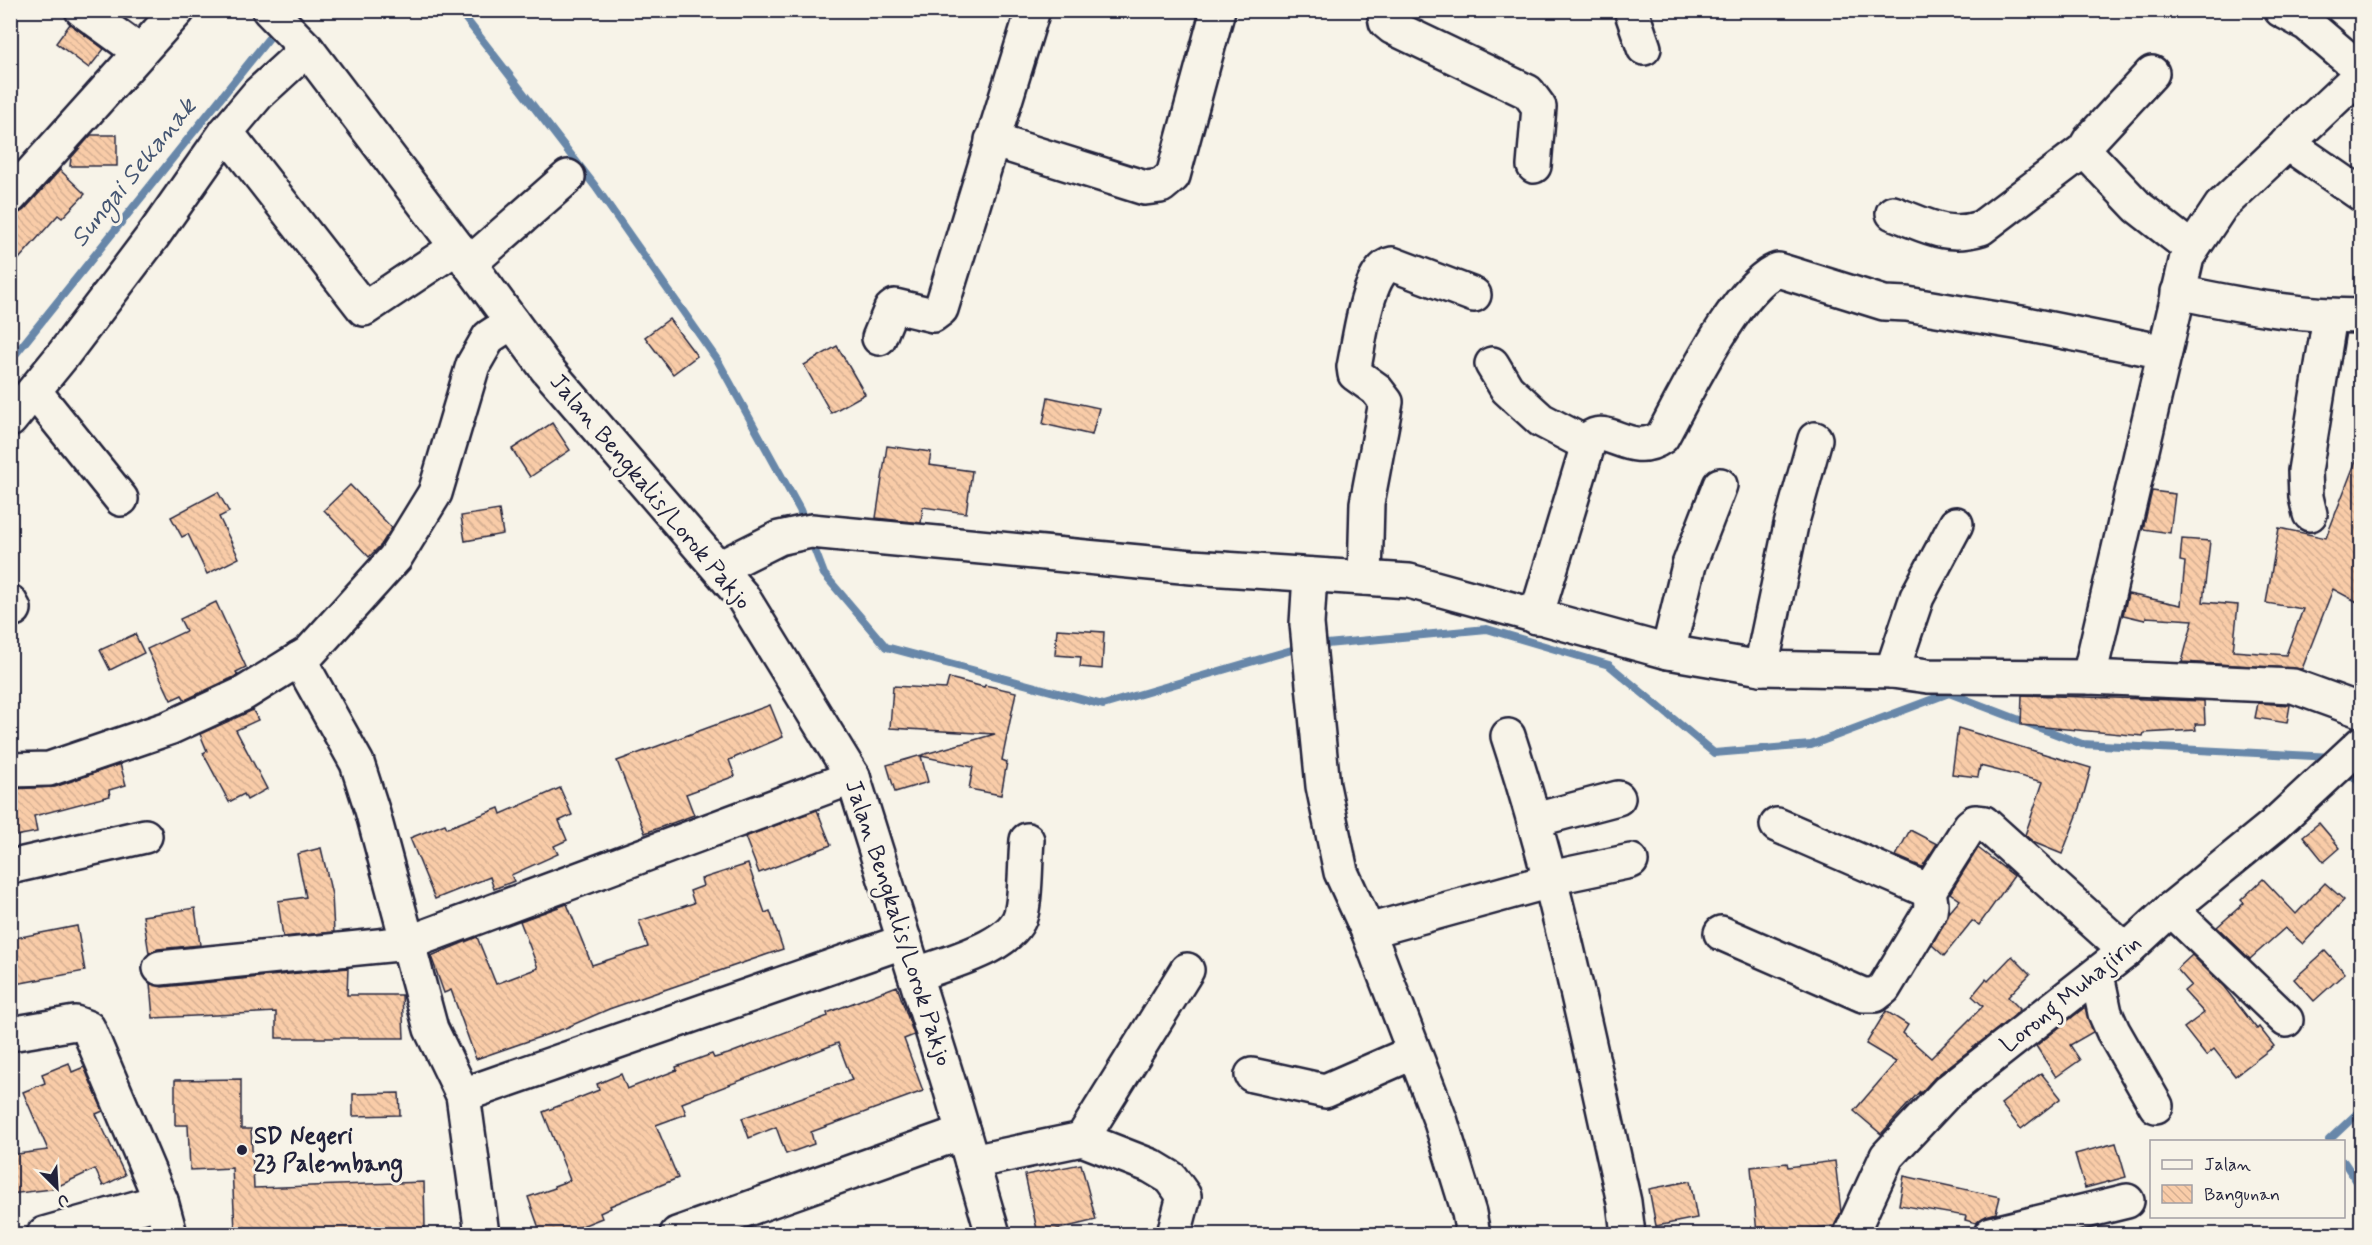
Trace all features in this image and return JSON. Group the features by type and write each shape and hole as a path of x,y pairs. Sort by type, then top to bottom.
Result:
{"street":[{"path":"82,10 140,52"},
{"path":"10,197 178,10"},
{"name":"Jalan Bengkalis/Lorok Pakjo","path":"269,10 304,46 546,368 742,596 853,777 993,1234"},
{"path":"879,338 891,309 895,306 933,315 941,309 1033,10"},
{"path":"992,140 1146,188 1161,186 1173,176 1218,10"},
{"path":"1384,10 1386,22 1392,27 1528,92 1539,107 1534,166"},
{"path":"1631,10 1644,48"},
{"path":"2089,677 2187,258 2221,206 2361,72 2307,24 2281,10"},
{"path":"10,420 35,392 153,236 226,132 258,94 304,46"},
{"path":"1893,213 1947,233 1965,233 1981,228 2084,150 2090,140 2152,73"},
{"path":"226,132 364,309 463,255 568,177"},
{"path":"2287,143 2361,195"},
{"path":"2084,150 2138,207 2192,249"},
{"path":"1365,578 1367,503 1386,402 1383,395 1355,374 1354,367 1370,289 1383,269 1392,264 1474,295"},
{"path":"1536,616 1570,509 1587,444 1594,435 1603,434 1639,446 1651,444 1662,437 1724,327 1755,285 1768,273 1778,270 1884,303 1907,304 2021,323 2164,352"},
{"path":"2178,292 2268,310 2346,316 2305,471 2310,514"},
{"path":"10,770 48,769 168,728 243,694 309,653 395,558 435,493 473,365 489,337 512,322"},
{"path":"1492,364 1507,389 1540,420 1587,444"},
{"path":"35,392 121,499"},
{"path":"1761,668 1791,525 1815,439"},
{"path":"1668,652 1689,565 1720,485"},
{"path":"1892,671 1917,597 1956,524"},
{"path":"719,568 779,538 811,531 1192,567 1409,581 1668,652 1761,668 1892,671 1928,676 2089,677 2293,686 2361,711"},
{"path":"1310,575 1307,624 1323,786 1341,872 1368,931 1412,1053 1441,1122 1469,1213 1473,1234"},
{"path":"299,659 357,763 372,810 431,1029 463,1095 482,1234"},
{"path":"1508,736 1535,820 1550,879 1624,1202 1628,1234"},
{"name":"Lorong Muhajirin","path":"1851,1234 1887,1156 1947,1092 2126,951 2171,909 2274,825 2361,743"},
{"path":"160,968 408,943 853,777"},
{"path":"1535,820 1618,798"},
{"path":"1721,933 1863,995 1875,995 1884,988 1930,912 1929,891 1970,826 1975,822 1984,823 2126,951"},
{"path":"1777,825 1929,891"},
{"path":"10,867 145,836"},
{"path":"915,975 995,944 1012,930 1021,915 1027,840"},
{"path":"1368,931 1550,879 1631,861"},
{"path":"2171,909 2286,1020"},
{"path":"463,1095 905,941"},
{"path":"1082,1139 1187,970"},
{"path":"2097,975 2109,1022 2156,1106"},
{"path":"10,1034 75,1023 88,1028 161,1201 170,1234"},
{"path":"1252,1075 1325,1091 1412,1053"},
{"path":"677,1234 968,1147 1082,1139 1151,1166 1171,1178 1184,1196 1174,1234"},
{"path":"44,1234 161,1201"},
{"path":"1991,1234 2127,1201"}],"building":[{"path":"70,24 104,49 89,68 56,43"},
{"path":"91,135 117,135 117,166 70,166 71,158"},
{"path":"60,170 85,194 62,218 58,215 10,269 10,215 16,215 24,210"},
{"path":"669,319 697,356 673,374 645,337"},
{"path":"837,346 865,394 831,413 804,365"},
{"path":"1048,397 1099,408 1092,435 1043,424"},
{"path":"552,423 570,450 530,477 512,449"},
{"path":"887,446 931,452 929,465 972,471 966,513 923,507 921,523 876,518"},
{"path":"2360,450 2361,604 2333,589 2302,669 2182,662 2193,620 2146,617 2145,620 2123,615 2128,594 2181,605 2185,562 2180,561 2182,539 2210,541 2203,602 2238,605 2233,651 2286,655 2303,609 2266,603 2279,528 2326,538"},
{"path":"350,485 392,528 381,545 369,557 324,510"},
{"path":"2152,491 2175,494 2170,533 2143,529"},
{"path":"218,492 229,512 219,517 239,558 207,574 188,534 182,537 171,517"},
{"path":"499,510 503,534 465,541 461,516"},
{"path":"216,602 246,667 236,672 238,675 185,700 182,695 171,700 147,649 186,631 180,619"},
{"path":"1057,629 1104,632 1102,669 1080,667 1081,657 1055,655"},
{"path":"135,634 144,653 110,670 100,650"},
{"path":"949,678 1016,692 1002,760 1007,762 1001,795 969,789 973,767 921,756 928,782 895,792 887,765 995,734 890,728 893,686 946,689"},
{"path":"2022,695 2204,701 2205,724 2195,724 2196,730 2144,733 2143,736 2021,725"},
{"path":"2258,703 2290,705 2287,723 2255,718"},
{"path":"770,705 783,737 729,760 735,776 686,794 694,815 645,833 617,761"},
{"path":"253,710 258,720 236,730 267,789 247,800 244,794 229,802 203,753 207,751 200,734"},
{"path":"1958,728 2091,768 2080,808 2062,854 2035,843 2025,835 2043,782 1980,766 1978,777 1952,774"},
{"path":"120,764 126,785 109,790 110,796 34,816 37,832 10,837 10,789 55,787"},
{"path":"560,788 572,815 559,821 567,840 554,846 558,854 511,875 514,881 494,889 490,877 435,899 410,838 445,824 447,828 499,808 501,814"},
{"path":"817,810 831,845 759,873 745,837"},
{"path":"2319,823 2340,848 2324,862 2303,836"},
{"path":"1910,830 1937,844 1922,867 1896,856"},
{"path":"321,848 332,895 334,932 283,937 278,901 306,897 297,854"},
{"path":"1978,848 2014,876 1979,925 1972,921 1944,956 1932,945 1949,913 1960,900 1950,893"},
{"path":"748,864 765,913 770,911 783,949 609,1009 563,1029 476,1059 451,990 444,993 431,956 477,937 496,984 538,968 520,921 567,904 592,965 648,947 639,921 694,903 690,891 703,886 701,879"},
{"path":"2263,879 2296,914 2325,883 2344,900 2303,944 2285,928 2250,959 2217,927 2244,903 2241,900"},
{"path":"195,908 200,945 158,949 149,953 143,916"},
{"path":"77,926 85,971 10,985 10,939"},
{"path":"2325,951 2345,973 2314,1001 2294,979"},
{"path":"2192,955 2224,987 2257,1029 2259,1027 2274,1046 2235,1076 2214,1049 2206,1056 2184,1028 2204,1013 2184,991 2191,985 2177,969"},
{"path":"2012,956 2030,974 2008,997 2020,1009 2014,1016 1935,1077 1881,1134 1854,1111 1896,1062 1866,1044 1886,1011 1908,1025 1903,1033 1931,1058 1983,1006 1972,996 1986,979 1988,981"},
{"path":"348,968 347,995 402,995 404,1038 276,1038 276,1012 153,1018 150,983 162,987"},
{"path":"897,986 914,1035 904,1039 923,1091 811,1132 814,1144 786,1154 776,1127 749,1138 742,1118 852,1080 838,1043 682,1103 686,1114 656,1125 678,1178 610,1206 611,1208 600,1213 602,1218 562,1234 541,1234 528,1197 570,1180 543,1112 599,1090 597,1084 621,1074 627,1089 677,1070 676,1067 712,1054 714,1058 728,1054 828,1016 827,1013"},
{"path":"2085,1007 2093,1032 2070,1045 2080,1060 2056,1077 2036,1046"},
{"path":"69,1063 72,1072 84,1067 103,1111 96,1114 125,1175 103,1186 95,1169 52,1189 10,1194 10,1155 48,1150 23,1092 45,1083 42,1074"},
{"path":"2041,1073 2061,1098 2021,1129 2001,1104"},
{"path":"241,1079 241,1129 251,1129 254,1188 424,1182 425,1228 303,1232 303,1228 235,1231 232,1168 190,1170 188,1125 175,1125 175,1080"},
{"path":"399,1093 400,1115 353,1116 353,1094"},
{"path":"2116,1143 2126,1177 2085,1188 2075,1154"},
{"path":"1835,1161 1841,1212 1834,1226 1757,1234 1751,1167 1787,1163 1788,1167"},
{"path":"1081,1164 1096,1220 1038,1234 1025,1175"},
{"path":"1904,1176 2000,1197 1996,1213 1976,1223 1965,1220 1966,1216 1899,1205"},
{"path":"1690,1181 1697,1218 1656,1226 1649,1189"}],"waterway":[{"path":"459,10 595,186 718,361 800,510 806,526"},
{"name":"Sungai Sekanak","path":"10,361 277,28"},
{"path":"811,540 824,574 886,647 1103,705 1302,647"},
{"path":"1316,645 1487,629 1609,665 1714,753 1811,745 1949,693 2082,744 2333,757"},
{"path":"2346,769 2362,785"},
{"path":"2329,1140 2362,1109"},
{"path":"2345,1164 2362,1189"}],"place":[{"name":"SD Negeri 23 Palembang","path":"242,1150"}]}
